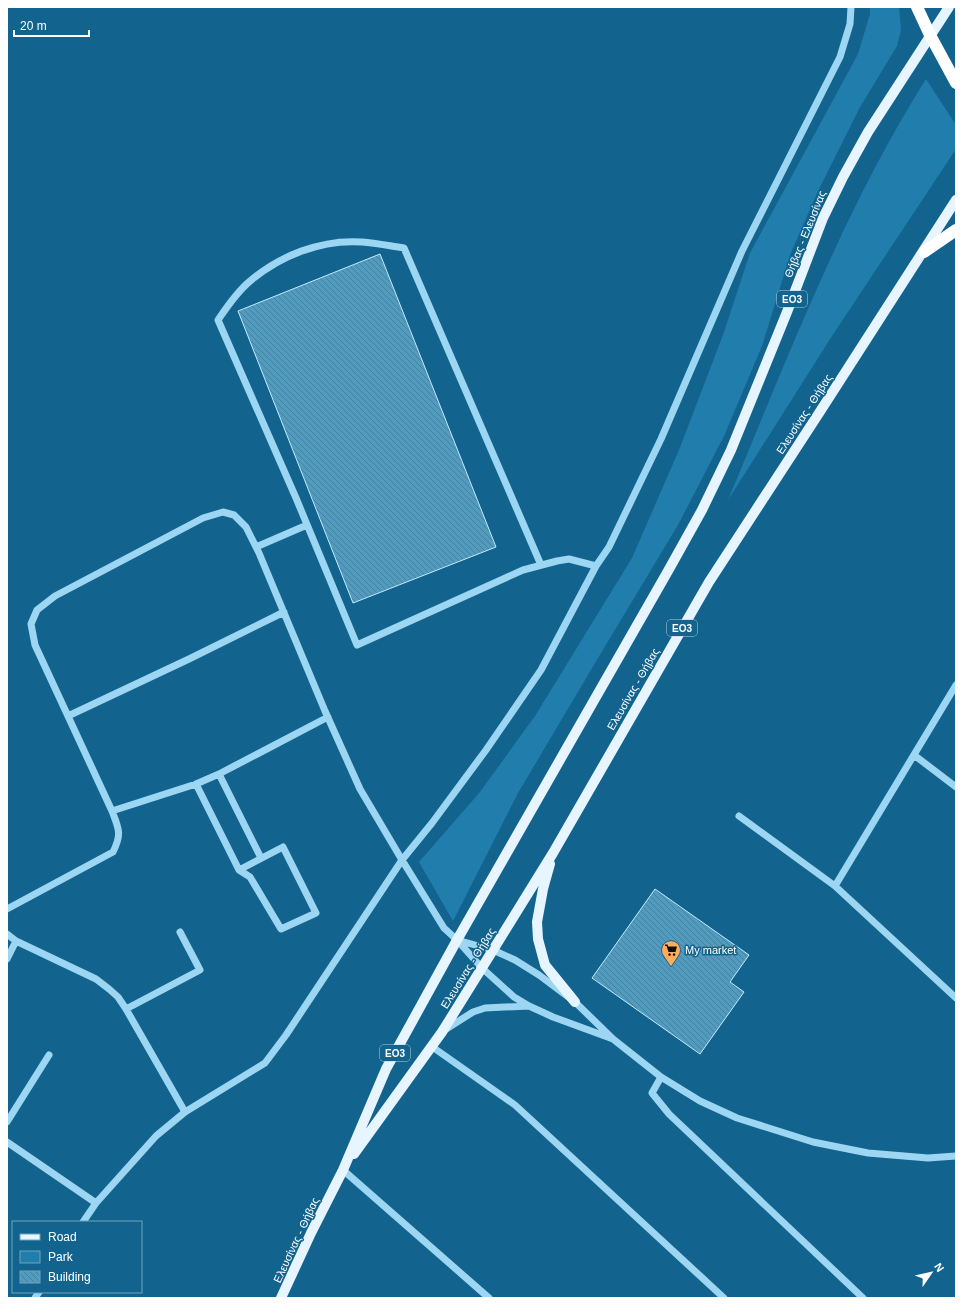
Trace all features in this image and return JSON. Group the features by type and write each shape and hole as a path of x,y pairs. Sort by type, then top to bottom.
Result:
{"highway":[{"path":"917,7 930,35 956,83"},
{"path":"924,252 956,230"}],"main road":[{"name":"Θήβας - Ελευσίνας","path":"668,571 702,510 731,450 823,218 843,177 868,132 949,7"},
{"name":"Ελευσίνας - Θήβας","path":"343,1170 442,1032 494,950 553,853 709,582 924,252 956,200"},
{"name":"Ελευσίνας - Θήβας","path":"281,1298 311,1233 343,1170 386,1069 457,940 668,571"},
{"path":"553,853 543,889 538,922 538,939 546,965 575,1002"}],"street":[{"path":"85,1221 96,1203 156,1136 185,1112 265,1063 286,1035 402,860 432,823 486,750 541,670 596,566 609,546 661,439 742,251 840,56 850,24 851,7"},
{"path":"541,565 404,248 361,242 336,243 311,248 288,257 267,269 248,283 231,301 218,320 307,525 357,645 523,570 569,559 596,566"},
{"path":"7,909 113,852 119,841 118,827 112,811 35,645 31,624 37,610 55,596 203,518 223,512 234,515 246,527 360,789 444,928 482,968 514,997 529,1006 583,1029 613,1039"},
{"path":"256,547 307,525"},
{"path":"68,716 189,660 284,612"},
{"path":"836,886 956,685"},
{"path":"112,811 196,784 219,774 328,717"},
{"path":"914,755 956,787"},
{"path":"219,774 261,858"},
{"path":"196,784 239,870 250,877 281,929 316,913 283,848 239,870"},
{"path":"739,816 836,886 956,998"},
{"path":"126,1009 200,970 180,932"},
{"path":"7,934 16,941 96,980 109,988 118,997 185,1112"},
{"path":"457,940 494,950 539,975 575,1002 613,1039 661,1077 700,1101 737,1118 813,1142 868,1153 928,1158 956,1156"},
{"path":"7,959 16,941"},
{"path":"442,1032 473,1012 485,1008 529,1006"},
{"path":"431,1046 515,1105 724,1298"},
{"path":"7,1122 49,1055"},
{"path":"661,1077 652,1093 669,1114 863,1298"},
{"path":"7,1142 96,1203"},
{"path":"343,1170 489,1298"}],"green space":[{"path":"870,7 899,7 901,30 897,46 859,109 818,191 790,255 762,346 724,436 678,525 518,793 453,921 419,862 480,792 535,716 632,558 679,450 723,335 750,253 858,54 870,14"},
{"path":"926,79 956,125 956,149 832,336 728,500 818,285 868,180"}],"building":[{"path":"380,254 496,547 353,603 238,311"},
{"name":"My market","path":"655,889 749,955 730,982 744,992 700,1054 592,978"}],"place":[{"name":"My market","path":"671,967"}]}
